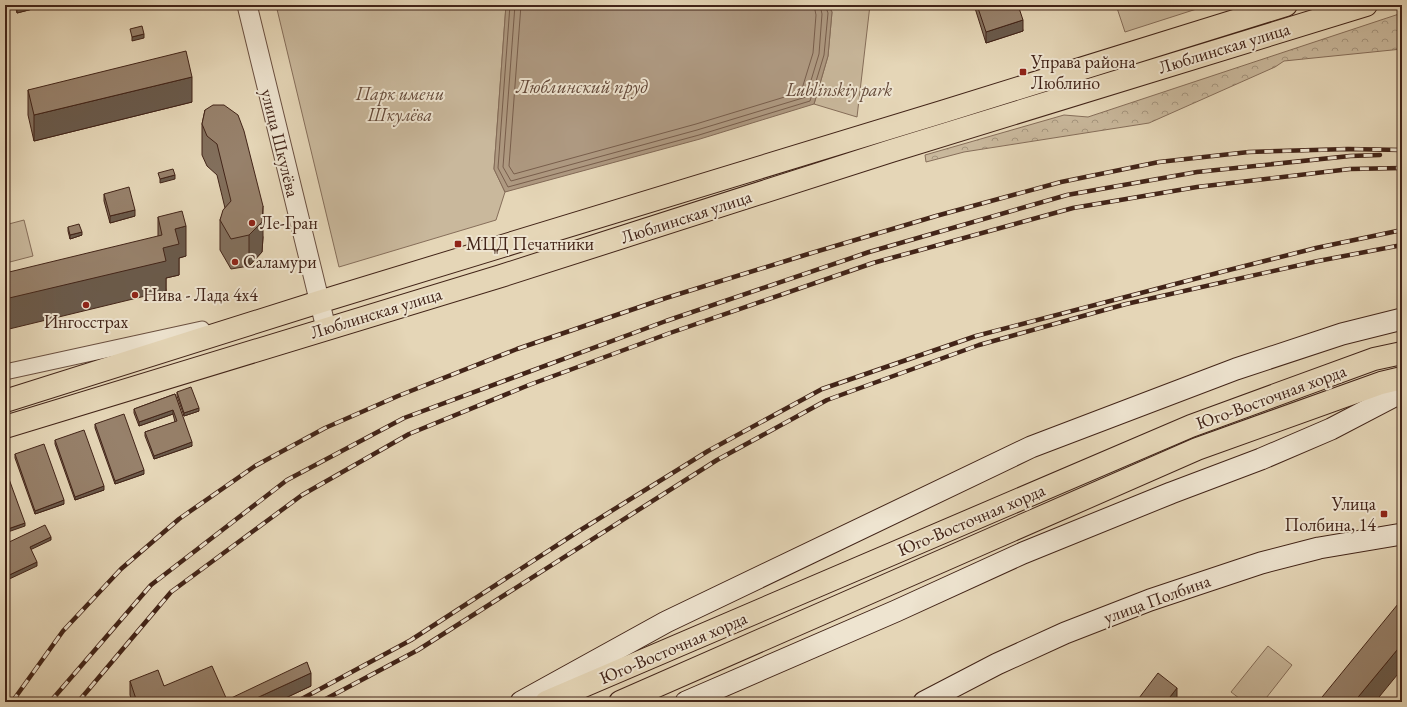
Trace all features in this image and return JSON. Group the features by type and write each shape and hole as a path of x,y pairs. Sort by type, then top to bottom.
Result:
{"main road":[{"name":"Люблинская улица","path":"5,401 319,302 937,114 1286,5"},
{"name":"Люблинская улица","path":"5,427 326,328 501,276 891,151 1366,5"},
{"path":"521,702 666,622 832,544 1031,447 1236,369 1342,334 1402,318"},
{"name":"Юго-Восточная хорда","path":"546,702 1191,426 1374,359 1402,353"},
{"name":"Юго-Восточная хорда","path":"620,702 1197,449 1382,383 1402,378"},
{"path":"686,702 896,611 1024,553 1171,493 1268,456 1331,428 1402,392"},
{"name":"улица Полбина","path":"924,702 997,664 1065,633 1150,600 1261,563 1319,548 1402,534"}],"street":[{"name":"улица Шкулёва","path":"247,5 326,328"},
{"path":"5,372 227,324 280,315"}],"green space":[{"name":"Парк имени Шкулёва","path":"276,5 506,5 494,169 505,192 496,220 339,267"},
{"name":"Lublinskiy park","path":"828,5 870,5 857,117 814,104 828,56 832,12"},
{"path":"1116,5 1209,5 1125,32"},
{"path":"1402,13 1402,49 1284,61 1275,67 1149,123 964,152 926,162 925,155 1064,115 1088,117"},
{"path":"24,220 33,256 6,263 5,225"},
{"path":"1268,646 1292,665 1263,702 1244,702 1231,692"}],"water":[{"name":"Люблинский пруд","path":"506,5 828,5 832,12 828,56 814,104 700,139 505,192 494,169"}],"building":[{"path":"977,5 1018,5 1023,20 986,32"},
{"path":"142,26 144,34 132,37 130,29"},
{"path":"186,51 192,77 34,115 28,90"},
{"path":"213,105 224,105 238,115 244,131 263,206 262,222 249,235 231,239 220,220 223,210 231,201 217,144 207,136 202,124 205,110"},
{"path":"173,169 175,175 160,179 158,173"},
{"path":"129,187 135,210 110,216 104,194"},
{"path":"182,211 186,226 175,229 179,244 163,248 166,261 5,299 5,273 162,235 158,217"},
{"path":"79,224 82,232 70,235 68,227"},
{"path":"191,387 199,408 184,413 177,392"},
{"path":"175,394 192,442 154,456 145,432 177,421 173,410 139,422 134,409"},
{"path":"124,414 144,470 115,481 95,424"},
{"path":"84,430 104,486 75,497 55,440"},
{"path":"44,444 64,500 35,511 15,454"},
{"path":"5,468 25,523 5,530"},
{"path":"45,525 51,537 30,547 37,562 5,577 5,544"},
{"path":"1398,604 1402,607 1402,644 1354,702 1318,702"},
{"path":"307,662 311,673 248,702 137,702 130,681 158,670 164,686 212,666 227,700"},
{"path":"1158,673 1177,688 1166,702 1136,702"},
{"path":"323,698 325,702 315,702"}],"railway":[{"path":"12,702 63,631 121,569 179,519 255,466 325,428 398,396 517,349 666,298 936,216 1061,182 1159,162 1249,152 1348,149 1402,150"},
{"path":"50,702 151,585 287,480 404,418 666,321 869,252 1067,195 1197,172 1350,156 1380,155"},
{"path":"78,702 171,592 302,495 409,434 529,385 670,333 873,263 1073,208 1197,187 1350,169 1402,168"},
{"path":"296,702 411,640 579,531 708,451 822,389 976,336 1316,248 1402,230"},
{"path":"320,702 418,650 717,460 827,400 979,345 1126,304 1318,261 1402,245"}],"place":[{"name":"Управа района Люблино","path":"1023,72"},
{"name":"Ле-Гран","path":"252,223"},
{"name":"МЦД Печатники","path":"458,244"},
{"name":"Саламури","path":"235,262"},
{"name":"Нива - Лада 4х4","path":"135,295"},
{"name":"Ингосстрах","path":"86,305"},
{"name":"Улица Полбина, 14","path":"1384,514"}]}
